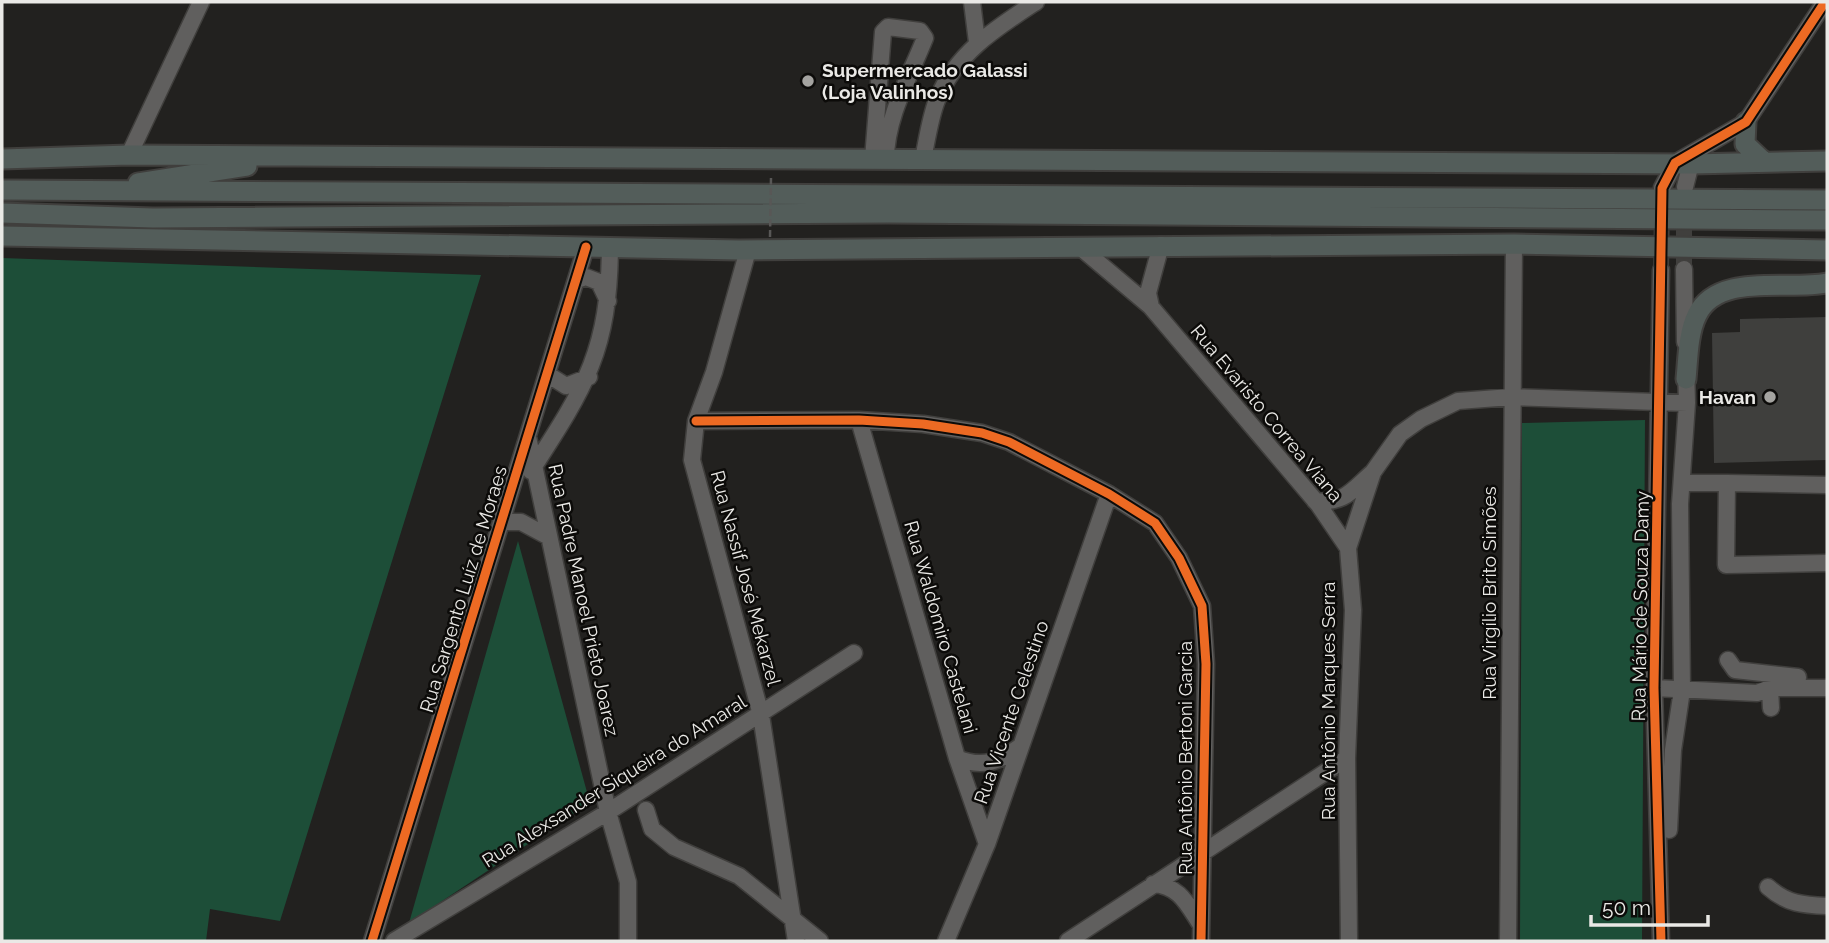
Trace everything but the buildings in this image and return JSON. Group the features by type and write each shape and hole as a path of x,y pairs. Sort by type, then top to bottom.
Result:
{"main road":[{"path":"1746,122 1745,144 1763,162"},
{"path":"2,159 128,155 1827,161"},
{"path":"50,191 128,185 300,157"},
{"path":"2,190 1827,200"},
{"path":"2,213 153,218 902,213 1827,222"},
{"path":"2,236 748,250 1514,244 1827,250"},
{"path":"1686,379 1696,317 1712,295 1726,289 1827,283"}],"street":[{"path":"128,155 201,2"},
{"path":"972,2 977,42"},
{"path":"923,159 937,100 977,42 1037,2"},
{"path":"1662,188 1687,160 1746,122 1825,2"},
{"path":"888,27 920,31 925,38 895,112 880,159 883,32 888,27"},
{"path":"1685,187 1687,160"},
{"name":"Rua Virgílio Brito Simões","path":"1508,941 1514,244"},
{"path":"1151,307 1148,293 1161,245"},
{"name":"Rua Sargento Luíz de Moraes","path":"372,941 505,514 527,431 586,247"},
{"name":"Rua Sargento Luíz de Moraes","path":"505,514 589,377 601,342 608,303 610,247"},
{"name":"Rua Evaristo Correa Viana","path":"1081,248 1151,307 1315,501 1348,548"},
{"name":"Rua Nassif José Mekarzel","path":"748,250 714,372 696,421 692,460 761,715 796,941"},
{"name":"Rua Mário de Souza Damy","path":"1661,270 1654,688 1661,860 1661,941"},
{"name":"Rua Mário de Souza Damy","path":"1661,860 1668,833 1673,750 1682,690 1680,504 1687,403 1684,270"},
{"path":"577,279 586,277 599,282 608,303"},
{"path":"547,374 566,386 589,377"},
{"name":"Rua Antônio Marques Serra","path":"1349,941 1347,758 1353,610 1348,548 1373,472 1400,434 1430,414 1458,401 1511,397 1687,403"},
{"name":"Rua Antônio Bertoni Garcia","path":"696,421 859,420 958,428 982,433 1009,442 1109,494 1155,523 1179,558 1202,606 1206,664 1201,941"},
{"name":"Rua Waldomiro Castelani","path":"859,420 957,758 987,844"},
{"name":"Rua Padre Manoel Prieto Joarez","path":"527,431 608,812 628,882 628,941"},
{"path":"1315,501 1333,503 1342,499 1373,472"},
{"path":"1658,514 1683,483 1827,485"},
{"path":"1727,483 1726,565 1827,563"},
{"name":"Rua Vicente Celestino","path":"946,941 987,844 1109,494"},
{"path":"505,514 549,537"},
{"name":"Rua Alexsander Siqueira do Amaral","path":"394,941 608,812 854,653"},
{"path":"1728,660 1735,670 1798,677 1797,688"},
{"path":"1654,688 1757,693 1770,688 1827,688"},
{"path":"1770,688 1771,708"},
{"path":"957,758 970,763 994,763 1021,746"},
{"path":"1068,941 1347,758"},
{"path":"646,810 652,829 674,847 739,876 820,941"},
{"path":"1153,884 1168,885 1180,893 1201,925"},
{"path":"1768,887 1782,899 1798,905 1827,906"}],"path":[{"path":"770,237 771,178"}],"green space":[{"path":"2,258 481,275 280,921 210,909 206,941 2,941"},
{"path":"1645,420 1642,941 1520,941 1522,423"},
{"path":"518,541 590,803 409,923"}],"tunnel":[{"path":"1661,270 1662,208"},
{"path":"1684,209 1684,269"}],"cycle path":[{"path":"1661,941 1654,688 1662,188 1675,163 1746,122 1825,2"},
{"path":"372,941 586,247"},
{"path":"696,421 859,420 923,424 982,433 1009,442 1109,494 1155,523 1179,558 1202,606 1206,664 1201,941"}],"place":[{"name":"Supermercado Galassi (Loja Valinhos)","path":"808,81"},
{"name":"Havan","path":"1770,397"}]}
